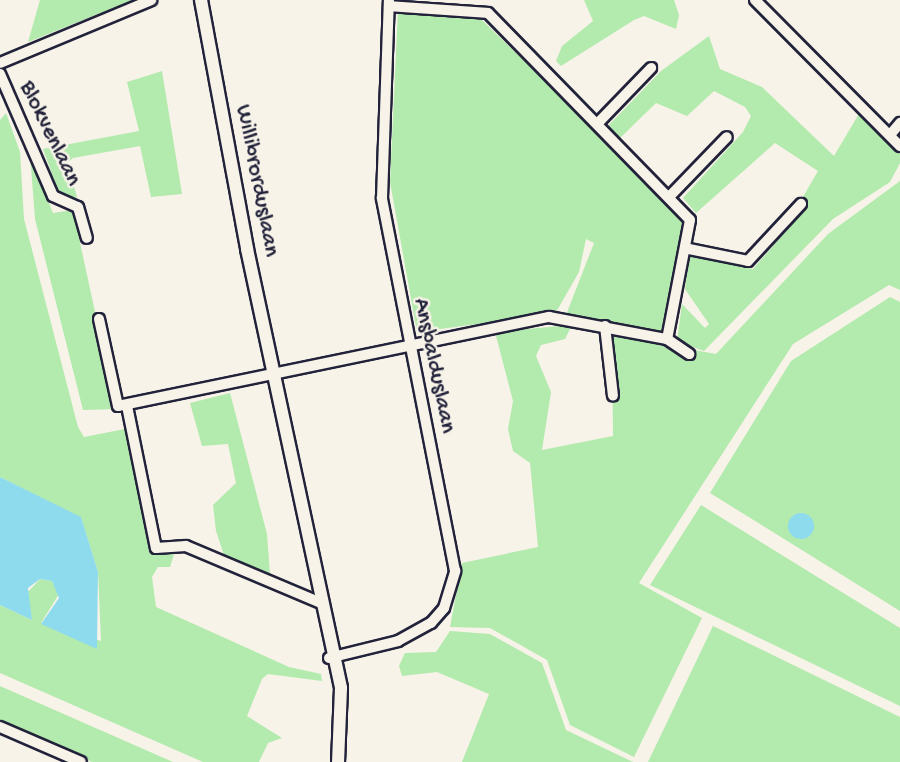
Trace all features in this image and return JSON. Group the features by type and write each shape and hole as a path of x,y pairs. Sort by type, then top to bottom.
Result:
{"main road":[{"name":"Willibrorduslaan","path":"194,0 208,39"},
{"name":"Willibrorduslaan","path":"201,0 264,329 332,658 340,722 338,762"}],"street":[{"path":"0,63 151,0"},
{"path":"755,0 900,146"},
{"path":"389,3 488,13 690,220 689,249 667,339"},
{"name":"Ansbalduslaan","path":"332,658 398,641 431,622 452,585 453,554 408,344 382,198 389,3"},
{"path":"597,124 651,68"},
{"name":"Blokvenlaan","path":"0,74 53,196 78,207 87,239"},
{"path":"890,135 900,123"},
{"path":"669,197 727,137"},
{"path":"689,249 755,258 801,204"},
{"path":"99,319 118,406 549,317 667,339 689,354"},
{"path":"605,327 613,396"},
{"path":"127,406 156,548 186,546 321,603"},
{"path":"0,727 81,762"},
{"path":"51,749 60,762"}],"green space":[{"path":"40,0 133,0 28,42"},
{"path":"584,0 674,0 679,15 676,29 644,16 561,66 556,61 562,46 593,21"},
{"path":"398,10 481,19 683,216 688,223 662,334 566,315 594,243 586,239 579,272 555,314 417,332 390,182"},
{"path":"709,36 720,69 762,87 834,156 860,112 900,154 900,163 890,182 833,219 704,351 677,341 682,304 705,328 709,324 685,289 690,255 753,269 807,207 800,202 818,171 775,143 696,213 683,198 743,132 751,116 745,107 714,91 687,116 656,103 620,138 608,126 661,71"},
{"path":"162,71 182,194 151,197 140,146 73,158 67,163 77,197 61,199 43,149 139,131 127,82"},
{"path":"6,113 20,152 24,219 78,427 84,437 130,428 153,543 175,551 170,567 158,567 152,577 156,607 289,667 321,674 322,681 268,674 262,679 247,716 282,738 268,743 259,762 203,762 0,673 0,605 32,620 27,593 40,579 52,581 59,594 41,623 101,641 98,572 81,518 0,477 0,120"},
{"path":"30,154 53,213 73,210 116,409 83,410 35,219"},
{"path":"900,181 900,290 889,285 793,344 639,583 702,618 634,757 570,725 547,660 490,628 450,627 462,563 538,547 530,463 513,451 508,429 513,401 495,332 572,325 565,339 541,345 536,356 551,392 542,450 613,436 612,335 716,354 828,234"},
{"path":"890,297 900,302 900,611 710,493 791,361"},
{"path":"230,393 267,534 270,574 224,555 216,531 213,505 236,483 228,444 202,446 190,403"},
{"path":"701,505 900,628 900,706 650,585"},
{"path":"713,626 900,717 900,762 648,762"},
{"path":"450,631 490,634 542,663 566,730 633,762 462,762 489,694 437,672 402,676 399,666 405,653 436,652"},
{"path":"0,686 173,762 92,762 0,722"}],"water":[{"path":"0,477 81,517 98,572 97,649 41,624 59,598 52,581 40,579 28,588 32,620 0,605"},
{"path":"801,513 810,517 814,526 810,535 801,539 792,535 788,526 792,517"}]}
